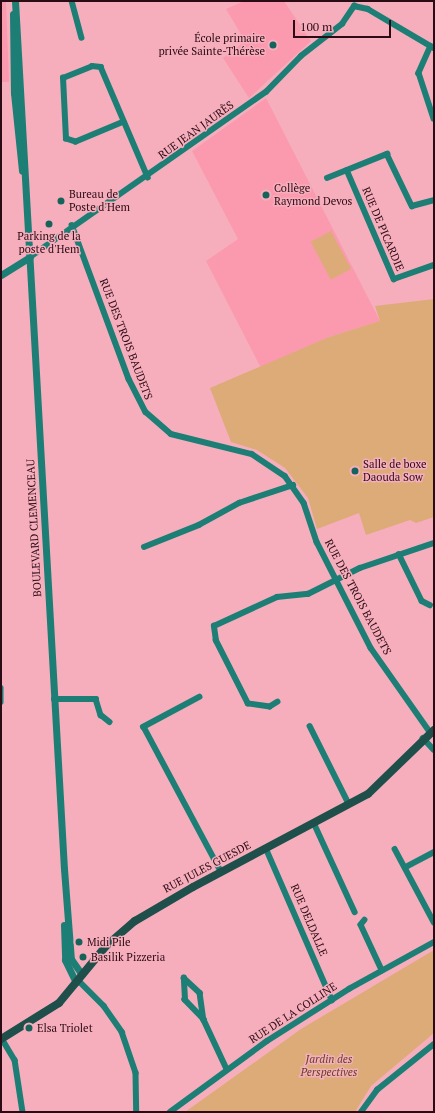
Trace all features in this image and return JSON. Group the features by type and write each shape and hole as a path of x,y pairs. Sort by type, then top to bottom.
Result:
{"main road":[{"name":"RUE JULES GUESDE","path":"1,1038 56,1006 106,946 132,924 221,872 380,786 423,738 432,731"}],"street":[{"name":"BOULEVARD CLEMENCEAU","path":"15,1 64,869 65,960 79,980"},
{"path":"72,1 82,38"},
{"path":"353,3 368,9 432,47 418,73 434,118"},
{"name":"RUE JEAN JAURÈS","path":"30,257 72,225 148,177 266,92 305,53 342,24 353,3"},
{"path":"124,122 76,142 66,139 63,78 92,66 101,67 148,177"},
{"path":"327,178 387,154 412,206 434,200"},
{"name":"RUE DE PICARDIE","path":"347,170 394,279 434,265"},
{"name":"RUE DES TROIS BAUDETS","path":"72,225 133,389 150,418 171,434 260,457 293,485 336,580 372,648 432,731"},
{"path":"1,275 30,257"},
{"path":"144,547 199,525 239,503 293,485"},
{"path":"278,702 270,707 248,704 216,641 214,626 282,595 308,594 336,580 399,554 434,543"},
{"path":"399,554 422,601 430,605"},
{"path":"1,688 1,702"},
{"path":"200,697 144,727 221,872"},
{"path":"54,699 96,699 101,715 110,722"},
{"path":"310,726 349,804"},
{"path":"423,738 434,750"},
{"path":"314,823 355,912"},
{"name":"RUE DELDALLE","path":"266,848 332,1000"},
{"path":"395,849 406,867 434,922"},
{"path":"406,867 434,852"},
{"path":"365,920 361,925 382,970"},
{"name":"RUE DE LA COLLINE","path":"170,1112 227,1069 332,1000 382,970 434,942"},
{"path":"204,1020 186,1000 184,978 200,993 204,1020 227,1069"},
{"path":"79,980 104,1006 122,1032 136,1073 137,1112"},
{"path":"1,1038 15,1060 23,1112"},
{"path":"361,1112 377,1090 434,1044"}],"shaded area":[{"path":"1,1 6,1 9,82 1,82"},
{"name":"École primaire privée Sainte-Thérèse","path":"244,1 284,1 311,41 249,98 223,58 245,41 226,9"},
{"name":"Collège Raymond Devos","path":"266,98 380,321 329,337 261,368 206,261 238,239 192,151"}],"green space":[{"path":"331,231 351,269 331,280 311,242"},
{"path":"434,299 434,517 416,523 410,520 366,535 359,513 317,529 308,498 285,468 257,450 231,442 210,388 329,337 380,321 375,306"},
{"name":"Jardin des Perspectives","path":"434,950 434,1033 371,1086 355,1112 185,1112 301,1029"}],"place":[{"name":"École primaire privée Sainte-Thérèse","path":"273,45"},
{"name":"Collège Raymond Devos","path":"266,195"},
{"name":"Bureau de Poste d'Hem","path":"61,201"},
{"name":"Parking de la poste d'Hem","path":"49,224"},
{"name":"Salle de boxe Daouda Sow","path":"355,471"},
{"name":"Midi Pile","path":"79,942"},
{"name":"Basilik Pizzeria","path":"83,957"},
{"name":"Elsa Triolet","path":"29,1028"}]}
